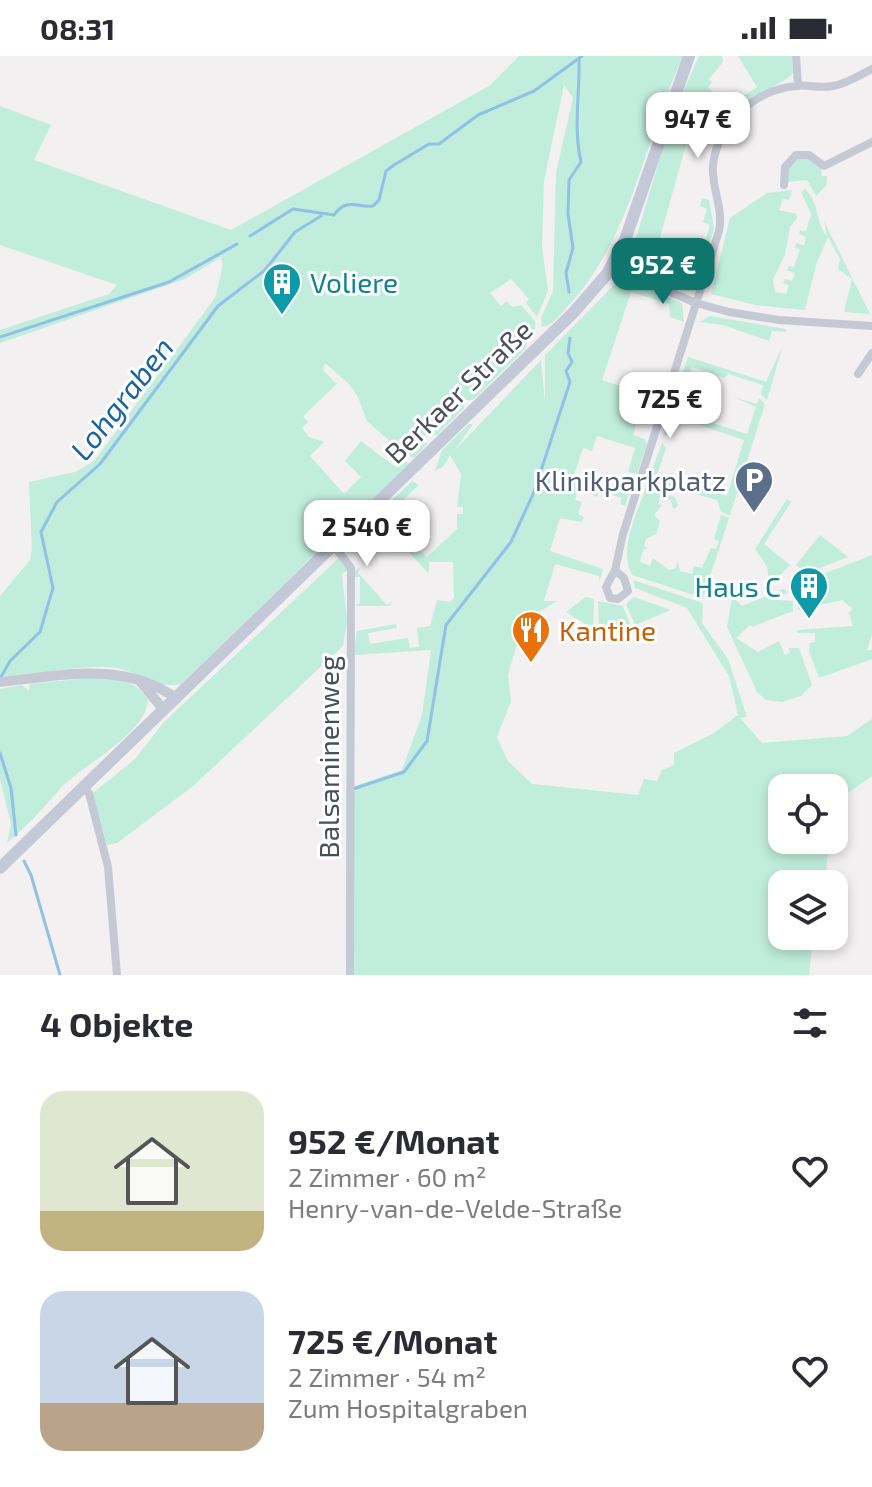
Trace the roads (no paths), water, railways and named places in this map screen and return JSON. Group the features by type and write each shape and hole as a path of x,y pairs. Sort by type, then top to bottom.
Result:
{"main road":[{"name":"Berkaer Straße","path":"0,868 569,317 615,261 689,56"}],"street":[{"path":"796,56 798,85"},
{"path":"615,570 623,534 721,226 713,180 715,157 723,135 747,105 767,93 798,85 833,86 872,69"},
{"path":"784,185 785,167 796,155 814,157 824,166 872,142"},
{"path":"615,261 627,258 643,278"},
{"path":"615,261 696,303 760,318 872,326"},
{"path":"858,374 872,353"},
{"name":"Balsaminenweg","path":"334,546 351,568 350,975"},
{"path":"0,682 114,673 159,686 176,698"},
{"path":"137,679 163,709"},
{"path":"83,787 89,793 108,867 117,975"}],"waterway":[{"path":"250,236 293,209 334,215 343,206 373,206 379,200 386,171 394,165 429,144 439,144 478,115 534,91 582,56"},
{"path":"569,292 566,273 573,248 568,214 569,180 581,162 577,124 579,60"},
{"name":"Lohgraben","path":"1,677 10,661 40,632 53,588 41,532 57,502 100,464 218,306 265,270 295,232 321,216"},
{"path":"0,337 169,282 237,244"},
{"path":"353,789 404,772 427,741 446,625 511,542 534,492 570,382 566,371 572,362 568,353 570,338"},
{"name":"Lohgraben","path":"0,753 11,788 16,835"},
{"name":"Lohgraben","path":"24,861 31,875 60,975"}],"place":[{"name":"Voliere","path":"282,316"},
{"name":"Klinikparkplatz","path":"754,514"},
{"name":"Haus C","path":"809,620"},
{"name":"Kantine","path":"531,664"}]}
